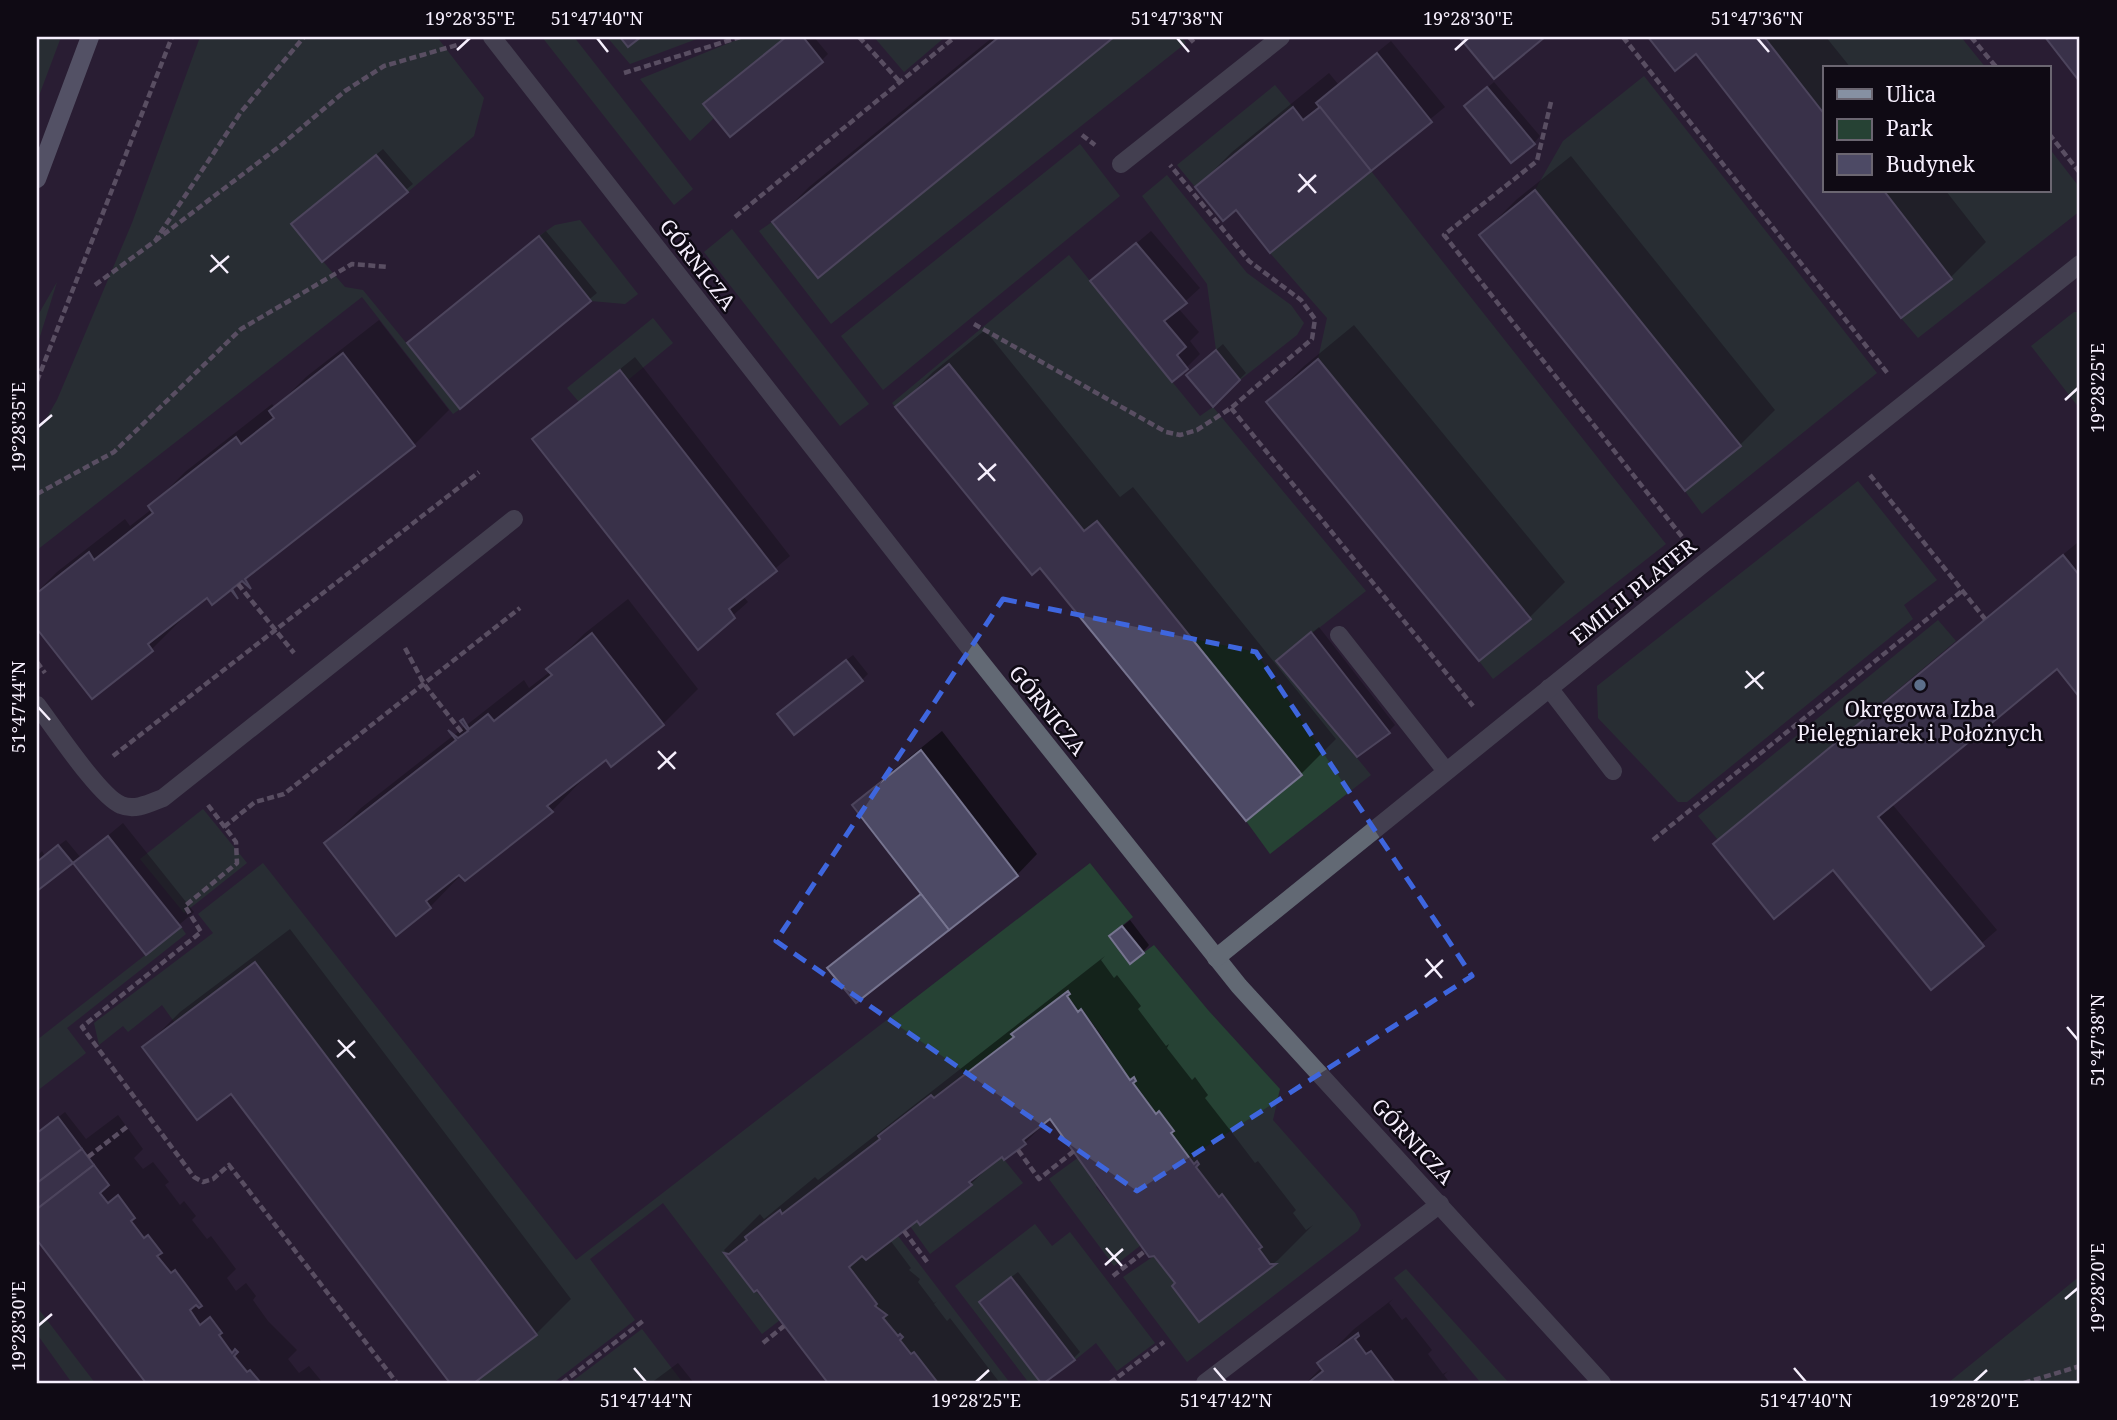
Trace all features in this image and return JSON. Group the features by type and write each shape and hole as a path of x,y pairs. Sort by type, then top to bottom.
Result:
{"street":[{"path":"37,179 90,37"},
{"name":"GÓRNICZA","path":"492,37 1216,958 1602,1383"},
{"path":"1121,164 1281,37"},
{"name":"EMILII PLATER","path":"1216,958 1703,564 1851,449 2080,264"},
{"path":"37,705 106,794 122,806 141,807 163,798 188,779 514,519"},
{"path":"1339,635 1446,771"},
{"path":"1549,688 1613,771"},
{"path":"1205,1383 1440,1204"}],"path":[{"path":"37,381 172,37"},
{"path":"155,241 242,112 304,37"},
{"path":"624,73 740,37"},
{"path":"859,37 900,82"},
{"path":"735,217 955,37"},
{"path":"1189,37 1195,44"},
{"path":"1623,37 1909,401"},
{"path":"1971,37 1995,66"},
{"path":"95,285 280,146 345,91 384,66 457,45"},
{"path":"1551,102 1536,161 1444,235 1703,564"},
{"path":"2050,135 2080,173"},
{"path":"974,324 1166,432 1180,435 1197,430 1231,408 1312,339 1315,319 1301,300 1249,261 1168,164"},
{"path":"37,494 114,452 241,329 352,264 389,267"},
{"path":"1231,408 1494,732"},
{"path":"1851,449 1985,619"},
{"path":"104,748 111,757 479,472"},
{"path":"239,584 315,678"},
{"path":"1653,841 1962,591"},
{"path":"224,827 255,802 284,794 520,608"},
{"path":"385,622 407,651 424,684 463,734"},
{"path":"37,662 54,684"},
{"path":"188,779 236,842 237,863 185,906 201,932 82,1027 194,1177 203,1182 212,1179 229,1165 397,1383"},
{"path":"88,1157 128,1126"},
{"path":"1018,1150 1040,1179 1074,1151"},
{"path":"904,1231 929,1263"},
{"path":"1113,1276 1145,1251"},
{"path":"562,1383 643,1321"},
{"path":"763,1343 784,1326"},
{"path":"1110,1383 1164,1342"},
{"path":"2027,1382 2080,1366"}],"highlighted area":[{"path":"1003,599 1256,652 1472,976 1137,1191 776,941"}],"green space":[{"path":"37,37 61,37 37,101"},
{"path":"200,37 437,37 484,98 474,136 408,192 376,155 291,224 345,287 363,290 460,409 453,414 362,297 37,550 37,434 57,400 132,223"},
{"path":"542,37 574,37 693,189 674,205"},
{"path":"607,37 620,37 628,47 641,37 702,37 630,64"},
{"path":"744,37 786,37 703,103 714,118 690,141 640,79"},
{"path":"874,37 945,37 904,72"},
{"path":"1114,37 1181,37 1186,43 831,324 759,231 772,222 818,278"},
{"path":"1764,37 1961,37 1984,66 1823,66 1823,112"},
{"path":"1644,76 1877,373 1702,514 1685,491 1741,446 1535,190 1563,141"},
{"path":"1275,85 1293,107 1195,187 1177,165"},
{"path":"1080,144 1120,196 883,390 841,336"},
{"path":"2050,149 2080,188 2080,211 1918,338 1901,318 1952,278 1885,192 2050,192"},
{"path":"1371,171 1666,544 1493,679 1479,661 1531,618 1318,359 1327,318 1270,253"},
{"path":"1167,175 1247,273 1291,305 1304,323 1297,335 1240,380 1216,350 1207,284 1142,196"},
{"path":"580,220 638,294 625,304 591,301 539,236 555,225"},
{"path":"732,229 869,404 840,426 704,252"},
{"path":"1069,255 1200,416 1213,407 1366,591 1277,661 1371,775 1270,854 1246,821 1302,775 1097,521 1084,531 949,364 895,407 892,403"},
{"path":"57,282 37,346 37,317"},
{"path":"2074,312 2080,312 2080,409 2031,346"},
{"path":"653,318 673,343 628,380 620,370 579,402 567,388"},
{"path":"1858,481 1937,580 1904,605 1913,619 1687,802 1678,802 1598,718 1597,686"},
{"path":"1938,620 1956,641 1718,840 1698,816"},
{"path":"203,809 247,863 184,913 140,859"},
{"path":"263,863 576,1260 1090,863 1133,917 1109,936 1129,963 1154,945 1208,1010 1280,1089 1273,1120 1355,1213 1361,1225 1358,1231 1187,1362 1123,1277 1154,1256 1175,1283 1172,1286 1275,1264 1270,1264 1259,1249 1262,1246 1223,1195 1219,1197 1196,1167 1199,1164 1194,1164 1171,1133 1174,1131 1159,1111 1156,1114 1133,1083 1136,1081 1133,1078 1130,1080 1082,1009 1078,1012 1067,996 1067,991 1012,1034 1014,1037 934,1098 931,1095 878,1136 880,1139 782,1214 779,1211 745,1236 747,1240 729,1254 724,1253 780,1320 762,1334 663,1203 590,1259 635,1320 553,1383 474,1383 537,1335 175,1023 162,1005 128,1032 123,1026 99,1045 94,1023 213,933 198,914"},
{"path":"181,927 186,934 67,1028 86,1053 37,1091 37,1040"},
{"path":"1002,1157 1023,1183 930,1254 910,1226 917,1221 920,1224"},
{"path":"1079,1157 1099,1184 1096,1187 1141,1245 1114,1266 1049,1179"},
{"path":"1035,1224 1052,1246 1070,1232 1155,1343 1117,1371 1096,1343 1075,1360 1011,1277 979,1302 1041,1383 1029,1383 955,1286"},
{"path":"898,1236 1010,1383 938,1383 914,1352 911,1354 900,1340 903,1337 898,1336 883,1318 886,1315 881,1314 875,1306 877,1304 849,1267 862,1256 866,1260"},
{"path":"1406,1269 1509,1383 1481,1383 1394,1278"},
{"path":"2080,1276 2080,1383 1948,1383"},
{"path":"37,1307 95,1383 72,1383 37,1334"},
{"path":"642,1329 683,1383 570,1383"}],"building":[{"path":"620,37 641,37 628,47"},
{"path":"786,37 803,37 823,62 730,137 703,104"},
{"path":"999,37 1114,37 818,278 772,222"},
{"path":"1459,37 1545,37 1494,79"},
{"path":"1648,37 1764,37 1823,112 1823,192 1885,192 1952,279 1901,318 1696,54 1675,71"},
{"path":"2045,37 2080,37 2080,82"},
{"path":"1377,53 1432,122 1371,171 1316,103"},
{"path":"1487,87 1535,144 1511,163 1464,106"},
{"path":"1293,107 1303,120 1320,107 1371,171 1270,253 1236,210 1223,221 1195,187"},
{"path":"376,155 408,192 322,262 291,224"},
{"path":"1535,190 1741,446 1685,491 1479,235"},
{"path":"539,236 591,301 460,409 407,343"},
{"path":"1136,243 1187,303 1164,321 1186,347 1177,355 1188,369 1172,382 1090,281"},
{"path":"1216,350 1240,380 1213,407 1186,375"},
{"path":"343,353 415,446 245,579 251,589 242,581 232,589 238,599 231,590 212,605 207,598 148,644 153,651 92,699 37,629 37,593 89,552 94,560 153,513 148,506 236,437 241,444 274,418 269,411"},
{"path":"1318,359 1531,619 1479,661 1266,402"},
{"path":"949,364 1084,531 1097,521 1302,775 1246,821 1040,568 1032,575 895,407"},
{"path":"620,370 777,571 729,609 735,618 698,650 532,439"},
{"path":"2063,555 2080,576 2080,698 2057,669 1878,817 1984,946 1931,990 1833,870 1774,919 1713,844"},
{"path":"1311,632 1390,733 1357,757 1276,661"},
{"path":"592,633 664,725 611,767 606,760 547,806 553,812 465,881 459,875 426,901 431,908 396,936 324,843 456,740 448,730 458,738 468,731 460,721 463,719 469,729 488,714 494,721 552,675 546,669"},
{"path":"846,660 863,681 794,735 777,714"},
{"path":"921,750 1018,876 949,930 852,805"},
{"path":"108,836 181,927 146,955 73,863"},
{"path":"58,845 73,863 37,891 37,859 38,861"},
{"path":"921,894 949,930 856,1003 827,968"},
{"path":"1122,926 1144,953 1130,964 1109,936"},
{"path":"255,962 537,1335 474,1383 450,1383 231,1094 197,1120 142,1047"},
{"path":"1068,991 1070,994 1067,996 1078,1012 1081,1009 1130,1080 1134,1077 1136,1081 1133,1083 1156,1114 1159,1111 1174,1131 1171,1133 1194,1164 1197,1161 1199,1164 1196,1167 1219,1197 1222,1194 1262,1247 1259,1249 1270,1264 1276,1264 1199,1322 1172,1286 1175,1283 1154,1256 1149,1257 1050,1119 1023,1140 1026,1144 1004,1160 1002,1157 969,1182 972,1185 920,1225 917,1221 866,1260 862,1256 849,1267 877,1304 875,1306 887,1315 883,1318 898,1336 900,1334 903,1337 900,1340 911,1354 914,1352 938,1383 828,1383 757,1290 754,1292 724,1253 729,1254 747,1240 745,1237 780,1210 782,1214 880,1139 878,1136 931,1095 934,1098 1014,1037 1011,1034"},
{"path":"58,1117 82,1149 37,1183 37,1133"},
{"path":"82,1149 94,1165 37,1209 37,1183"},
{"path":"94,1165 109,1185 100,1193 108,1203 118,1195 135,1218 131,1221 144,1238 148,1235 162,1253 157,1256 171,1273 175,1270 202,1306 199,1308 196,1305 190,1310 200,1325 210,1317 232,1353 235,1349 238,1352 234,1356 247,1372 250,1370 261,1383 146,1383 37,1240 37,1209"},
{"path":"1011,1277 1075,1360 1044,1383 1041,1383 979,1302"},
{"path":"1358,1333 1359,1336 1355,1339 1366,1354 1371,1351 1395,1383 1308,1383 1323,1371 1317,1363"}],"place":[{"name":"Okręgowa Izba Pielęgniarek i Położnych","path":"1920,685"}]}
